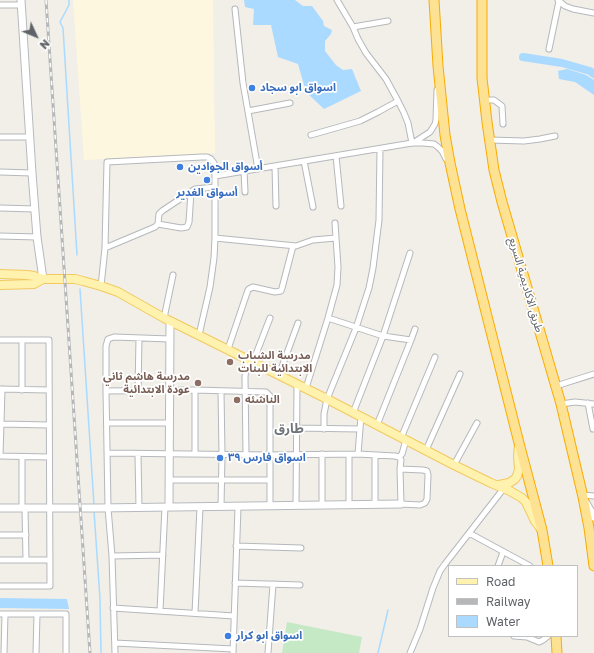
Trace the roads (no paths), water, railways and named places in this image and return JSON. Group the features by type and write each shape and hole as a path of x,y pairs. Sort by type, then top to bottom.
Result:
{"highway":[{"path":"434,0 438,66 445,135 454,181 460,210 542,530 548,565"},
{"name":"طريق الاكاديمية السريع","path":"482,0 482,78 494,170 556,386 583,496 594,564"},
{"path":"556,637 557,653"}],"main road":[{"path":"0,274 28,275 42,279 75,279 118,292 167,319 306,388 454,465 518,495 526,502 535,521 542,530"},
{"path":"0,285 34,284 42,279"},
{"path":"500,486 509,483 517,476 519,469 519,443"}],"street":[{"path":"337,0 366,53 386,79 398,101 408,122 412,144"},
{"path":"549,49 559,0 566,6 573,9 594,13"},
{"path":"0,5 21,2 32,173 42,279"},
{"path":"236,9 243,76 258,169"},
{"path":"353,27 388,21"},
{"path":"412,144 430,132 435,124 438,66"},
{"path":"484,100 494,100 502,106 503,124"},
{"path":"311,135 360,121 398,101"},
{"path":"248,111 290,103"},
{"path":"489,140 524,141 555,136"},
{"path":"0,137 30,138"},
{"path":"215,176 412,144 434,144 445,156 454,181"},
{"path":"324,429 324,414 327,399 356,328 369,288 375,257 379,220 380,149"},
{"path":"336,156 341,206"},
{"path":"101,286 105,248 107,162 207,157 214,163 215,238 213,273 199,335"},
{"path":"304,161 312,207"},
{"path":"275,166 276,206"},
{"path":"244,171 245,192"},
{"path":"0,172 32,173"},
{"path":"105,248 155,227 158,224 162,210 198,188 215,187"},
{"path":"158,224 182,228 187,227 189,222 191,192"},
{"path":"0,208 35,209"},
{"path":"306,388 328,318 338,278 335,223"},
{"path":"0,236 38,237"},
{"path":"215,238 293,246 299,246 313,240 336,238"},
{"path":"228,349 249,288 253,287 277,293 281,291 293,246"},
{"path":"358,454 359,429 357,414 410,253"},
{"path":"160,611 169,480 170,339 167,319 173,275"},
{"path":"246,454 245,372 270,318"},
{"path":"328,318 382,336 411,340"},
{"path":"279,375 298,322"},
{"path":"377,425 415,330"},
{"path":"115,653 112,556 108,508 106,346 108,339 114,337 170,339"},
{"path":"138,391 139,338"},
{"path":"0,340 49,340 50,508 50,586 0,586"},
{"path":"22,340 22,390"},
{"path":"399,457 402,454 404,439 435,357"},
{"path":"426,450 460,374"},
{"path":"556,386 594,374"},
{"path":"296,505 297,384"},
{"path":"49,390 1,389 0,456 49,458"},
{"path":"106,391 195,390 266,392 270,396 270,506"},
{"path":"195,390 195,454"},
{"path":"221,391 221,506"},
{"path":"560,404 575,402 591,404 593,429"},
{"path":"106,422 170,423"},
{"path":"454,465 477,423"},
{"path":"1,424 49,425"},
{"path":"296,428 359,429"},
{"path":"108,453 270,455 358,454 399,457"},
{"path":"138,454 139,508"},
{"path":"322,454 322,505"},
{"path":"349,454 349,505"},
{"path":"374,455 375,504"},
{"path":"22,457 26,560"},
{"path":"399,457 401,460 401,504"},
{"path":"0,508 238,507 375,504 420,505 425,503 427,498 428,473 425,470 400,469"},
{"path":"169,480 270,480"},
{"path":"410,653 440,571 469,533 500,486"},
{"path":"594,496 583,496 594,517"},
{"path":"195,613 200,507"},
{"path":"115,643 233,651 238,507"},
{"path":"469,533 528,565"},
{"path":"0,535 26,535"},
{"path":"236,546 301,548"},
{"path":"498,565 503,552"},
{"path":"112,556 163,555"},
{"path":"0,560 50,560"},
{"path":"235,583 300,585"},
{"path":"268,653 273,584"},
{"path":"113,608 234,616"},
{"path":"4,653 2,614 66,614 66,653"},
{"path":"36,653 37,614"},
{"path":"527,637 539,642 547,637"}],"water":[{"path":"244,0 295,0 303,6 312,6 323,21 324,26 332,30 331,34 325,41 325,51 336,65 343,70 352,69 361,91 324,109 306,92 298,64 278,57 271,25 253,25 254,9 245,7"},
{"path":"567,69 586,75 594,80 594,95 575,82 559,79 558,71"},
{"path":"0,598 67,599 69,609 0,608"}],"waterway":[{"path":"69,0 69,5 60,22 63,28 77,255"},
{"path":"523,57 562,63 590,71 594,74"},
{"path":"80,289 94,505"},
{"path":"94,511 100,599 101,653"},
{"path":"378,653 388,610"}],"railway":[{"path":"46,0 90,653"}],"place":[{"name":"اسواق ابو سجاد","path":"252,88"},
{"name":"أسواق الجوادين","path":"180,167"},
{"name":"أسواق الغدير","path":"207,180"},
{"name":"مدرسة الشباب الابتدائية للبنات","path":"230,362"},
{"name":"مدرسة هاشم ثاني عودة الابتدائية","path":"198,383"},
{"name":"الناشئه","path":"237,400"},
{"name":"اسواق فارس ٣٩","path":"220,458"},
{"name":"اسواق ابو كرار","path":"228,636"}],"district":[{"name":"طارق","path":"289,429"}]}
